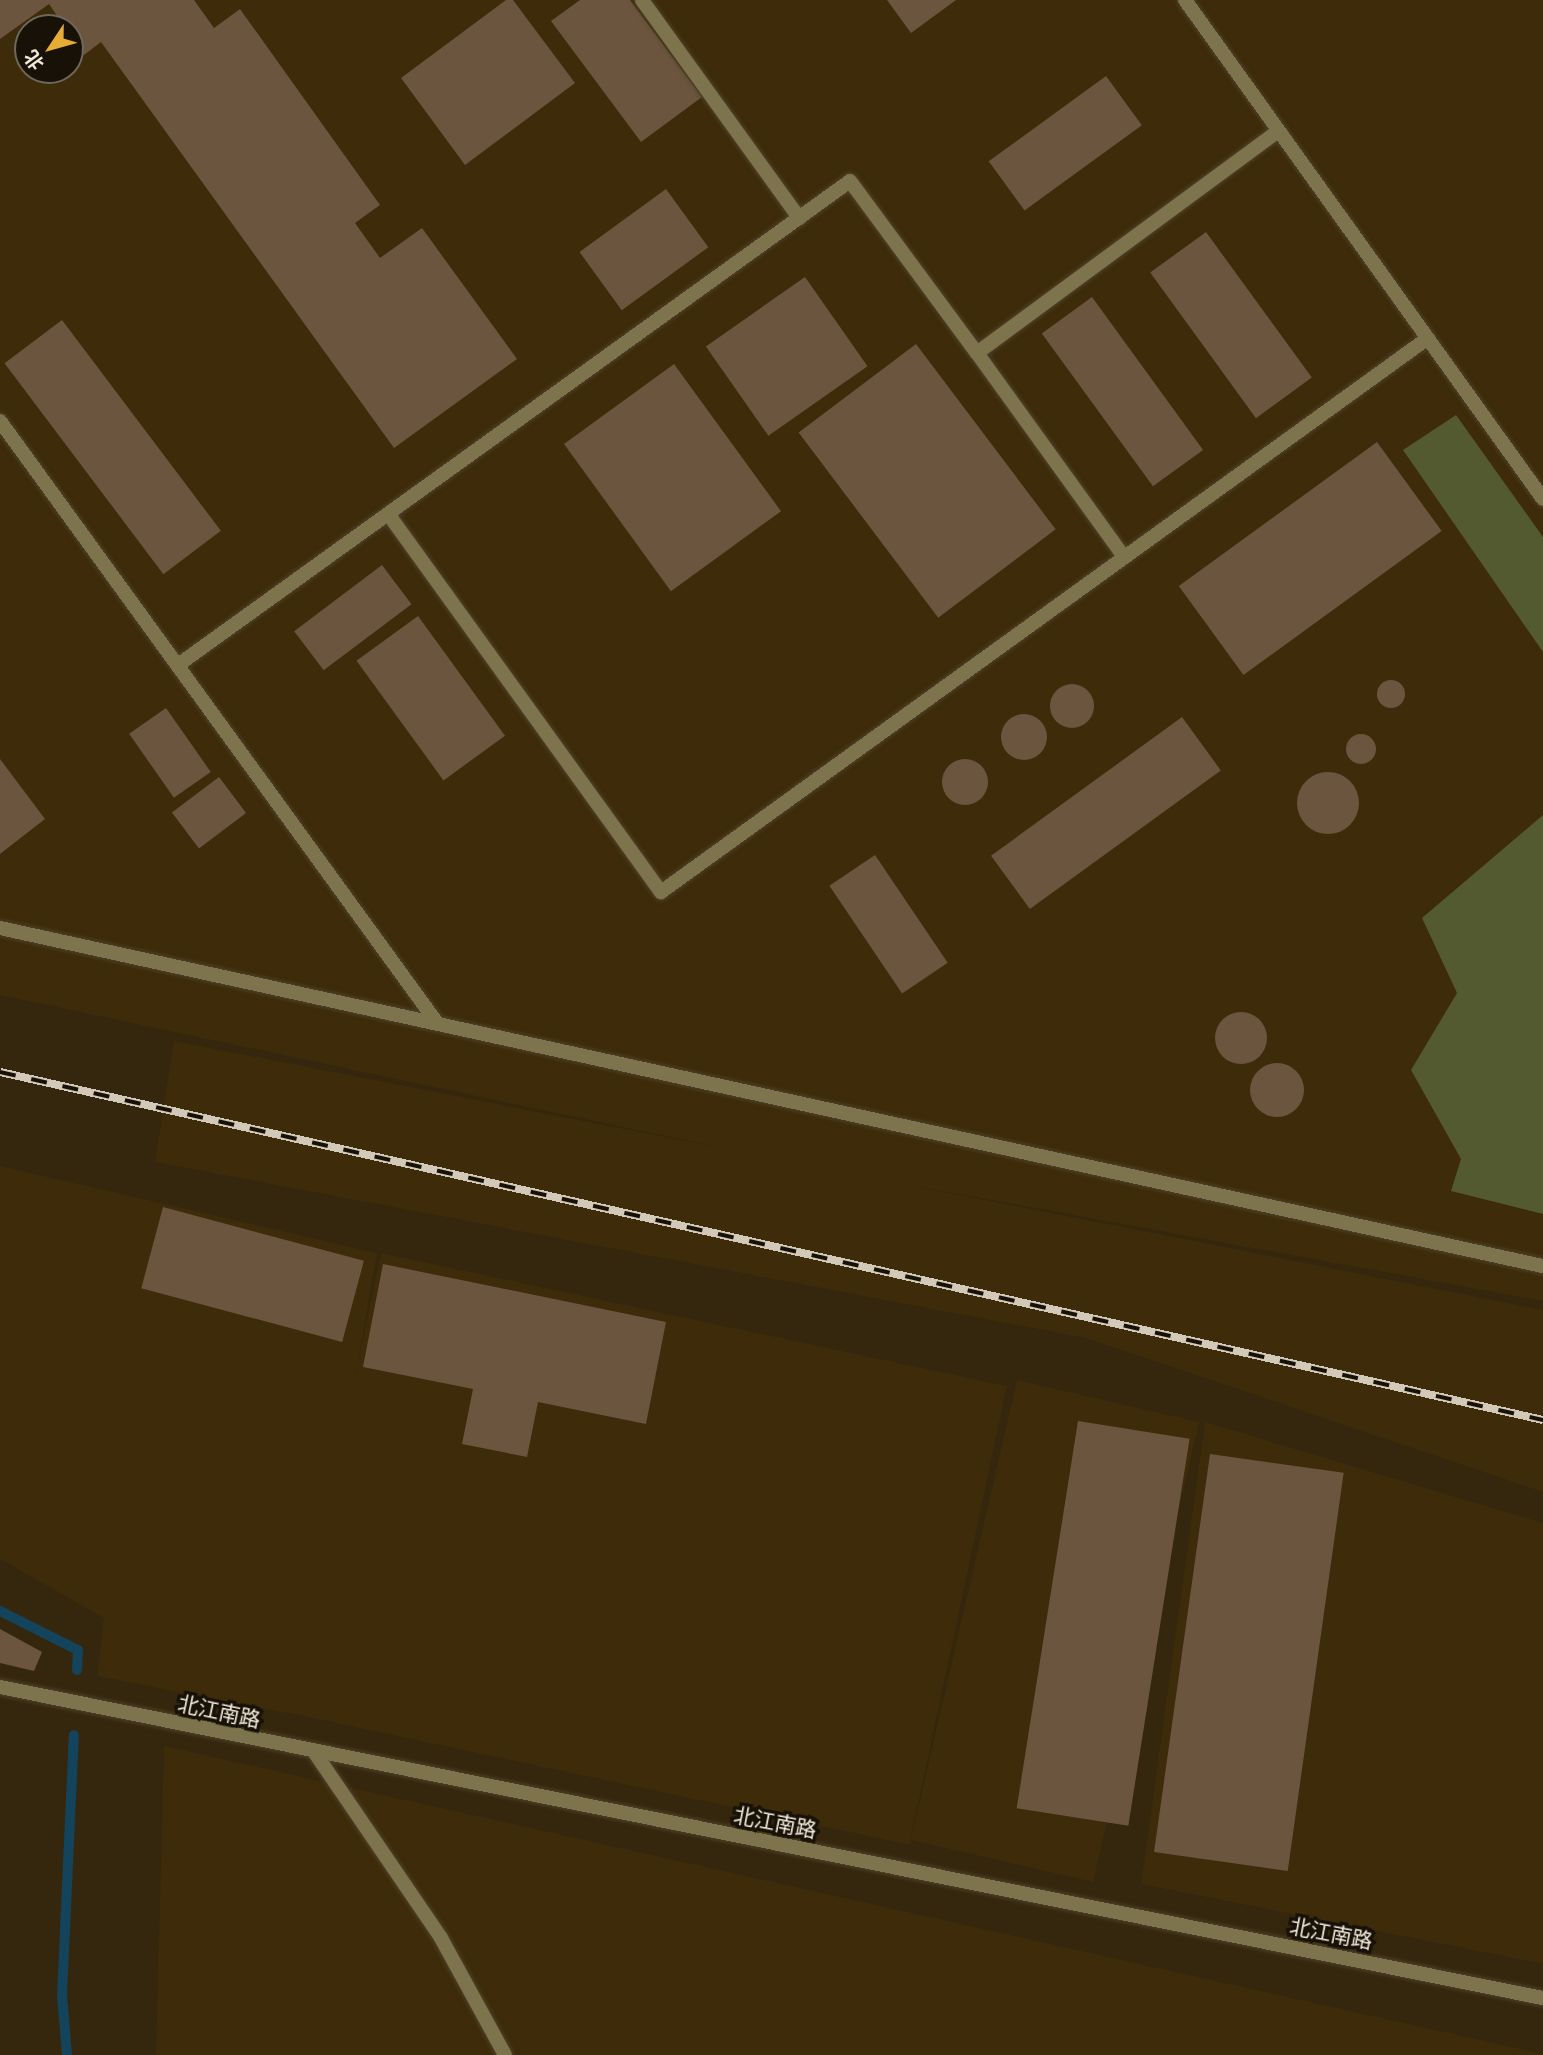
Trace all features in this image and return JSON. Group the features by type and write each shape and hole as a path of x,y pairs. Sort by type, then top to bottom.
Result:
{"street":[{"path":"642,0 799,218"},
{"path":"1185,0 1543,499"},
{"path":"977,353 1278,131"},
{"path":"178,665 850,181 1124,558"},
{"path":"389,515 662,892 1428,338"},
{"path":"0,421 437,1023"},
{"path":"0,928 1543,1266"},
{"name":"北江南路","path":"0,1687 315,1753 1543,1998"},
{"path":"315,1753 441,1938 505,2055"}],"shaded area":[{"path":"0,0 1543,0 1543,1301 904,1184 1543,1310 1543,1492 1086,1338 155,1162 174,1041 722,1148 0,995"},
{"path":"0,1166 377,1253 296,1715 97,1676 104,1618 0,1559"},
{"path":"381,1253 1007,1386 910,1845 283,1712"},
{"path":"1017,1380 1199,1422 1093,1882 911,1840"},
{"path":"1205,1422 1543,1523 1543,1964 1141,1884"},
{"path":"164,1746 1543,2054 1543,2055 156,2055"}],"green space":[{"path":"1456,415 1543,537 1543,652 1403,450"},
{"path":"1543,815 1543,1214 1451,1191 1461,1159 1411,1070 1457,993 1422,918"}],"building":[{"path":"0,0 194,0 214,28 240,9 380,205 355,223 380,258 422,228 517,359 394,448 101,42 84,55 84,14 56,14 49,4 35,14 14,14 14,29 0,39"},
{"path":"506,0 513,0 575,83 465,165 401,78"},
{"path":"580,0 630,0 702,97 641,142 551,21"},
{"path":"887,0 956,0 911,33"},
{"path":"1106,76 1142,125 1025,211 989,161"},
{"path":"666,189 708,247 622,310 579,252"},
{"path":"1206,232 1312,378 1256,418 1150,273"},
{"path":"805,277 868,366 768,436 706,346"},
{"path":"1092,297 1203,450 1153,486 1042,333"},
{"path":"62,320 221,531 163,574 4,363"},
{"path":"916,344 1056,529 938,618 799,432"},
{"path":"674,364 781,511 671,591 564,444"},
{"path":"1377,442 1442,531 1243,675 1179,586"},
{"path":"382,565 411,604 324,670 294,631"},
{"path":"418,616 505,736 444,780 357,661"},
{"path":"1391,680 1401,684 1405,694 1401,704 1391,708 1381,704 1377,694 1381,684"},
{"path":"1072,684 1088,690 1094,706 1088,722 1072,728 1056,722 1050,706 1056,690"},
{"path":"166,708 211,772 174,798 129,734"},
{"path":"1024,714 1040,721 1047,737 1040,753 1024,760 1008,753 1001,737 1008,721"},
{"path":"1182,717 1221,770 1030,909 991,856"},
{"path":"1361,734 1372,738 1376,749 1372,760 1361,764 1350,760 1346,749 1350,738"},
{"path":"0,759 45,819 0,854"},
{"path":"965,759 982,765 988,782 982,799 965,805 948,799 942,782 948,765"},
{"path":"1328,772 1340,774 1350,781 1357,791 1357,815 1350,825 1340,832 1328,834 1316,832 1306,825 1299,815 1297,803 1299,791 1306,781 1316,774"},
{"path":"219,777 246,813 199,848 172,813"},
{"path":"875,855 948,963 902,994 829,886"},
{"path":"1241,1012 1251,1014 1259,1020 1265,1028 1265,1048 1259,1056 1251,1062 1241,1064 1231,1062 1223,1056 1217,1048 1215,1038 1217,1028 1223,1020 1231,1014"},
{"path":"1277,1063 1296,1071 1304,1090 1296,1109 1277,1117 1258,1109 1250,1090 1258,1071"},
{"path":"163,1207 364,1261 342,1342 141,1288"},
{"path":"383,1264 666,1322 646,1424 538,1402 527,1457 462,1444 473,1389 363,1367"},
{"path":"1078,1421 1190,1439 1128,1826 1017,1808"},
{"path":"1210,1454 1344,1473 1288,1871 1154,1852"},
{"path":"0,1629 42,1652 34,1671 0,1663"}],"waterway":[{"path":"0,1611 78,1650 77,1670"},
{"path":"67,2055 62,1996 74,1735"}],"railway":[{"path":"0,1072 1543,1420"}]}
